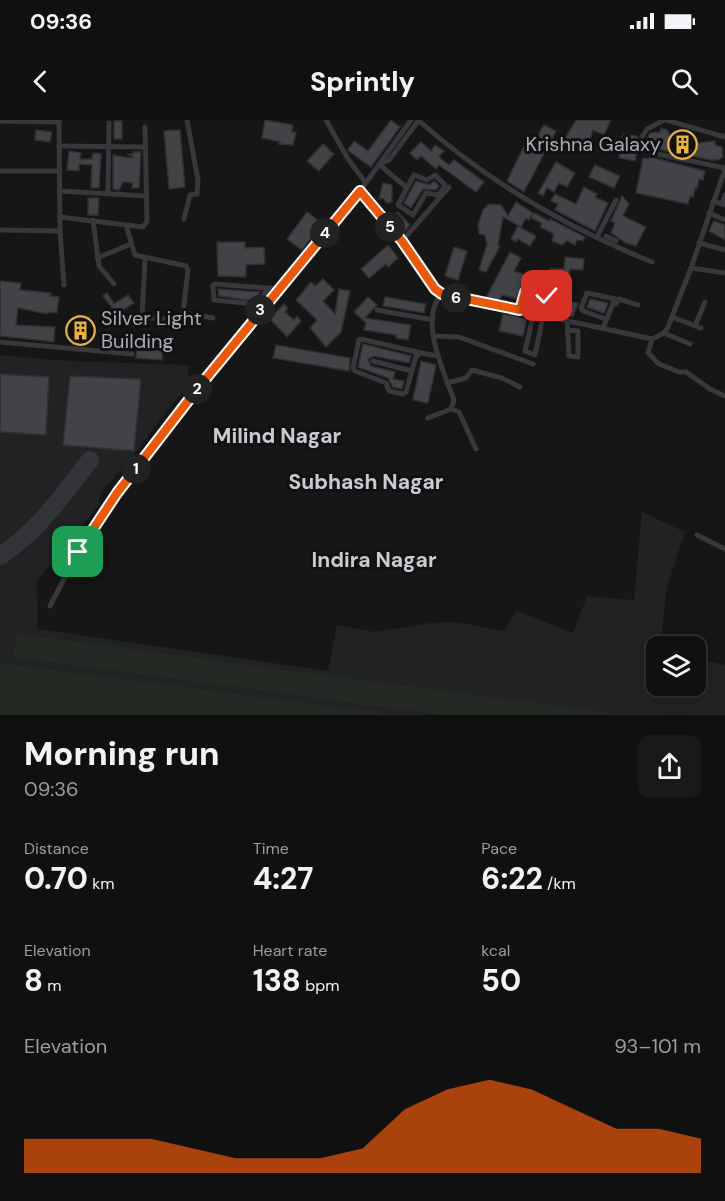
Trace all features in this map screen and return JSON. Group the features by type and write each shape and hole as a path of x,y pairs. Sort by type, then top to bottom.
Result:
{"street":[{"path":"184,219 190,195 196,194 198,180 187,120"},
{"path":"326,120 348,159 366,183"},
{"path":"50,606 78,552 117,493 261,305 278,289 360,191 411,120"},
{"path":"381,164 389,160 418,120 491,178 615,242 620,249 652,262"},
{"path":"642,137 647,129 667,120 725,137"},
{"path":"0,121 59,121 63,285"},
{"path":"108,194 109,123"},
{"path":"60,217 146,226 148,220 145,127"},
{"path":"59,146 145,147"},
{"path":"360,191 402,241 435,289 442,294 652,339 664,333 672,317 713,201 722,184 725,168 648,152"},
{"path":"381,164 407,188"},
{"path":"0,171 60,171"},
{"path":"414,175 427,180 435,176 445,185 439,195 426,194 413,215 398,205 407,188 414,175"},
{"path":"402,241 449,187"},
{"path":"60,191 147,196"},
{"path":"713,201 723,205 725,195"},
{"path":"603,237 616,200"},
{"path":"709,213 725,220"},
{"path":"93,220 97,258 101,271 114,284"},
{"path":"126,225 135,255 145,259 182,263 186,266 188,270 183,313 182,318 178,321 142,316 145,259"},
{"path":"0,230 60,231"},
{"path":"620,249 623,242"},
{"path":"699,243 725,250"},
{"path":"97,258 131,244"},
{"path":"629,253 633,246"},
{"path":"691,268 725,273"},
{"path":"261,305 214,300 213,285 278,289"},
{"path":"261,305 268,288"},
{"path":"520,310 525,292 547,296 535,355 525,351 533,315"},
{"path":"605,328 613,298 587,293 581,308 606,320"},
{"path":"442,294 436,300 433,336 454,400 451,409"},
{"path":"605,328 619,299 638,305"},
{"path":"672,317 698,327 705,302"},
{"path":"377,310 433,320"},
{"path":"183,313 213,318"},
{"path":"567,320 567,330 569,356 578,357 578,331 567,330"},
{"path":"664,333 690,344"},
{"path":"433,336 459,337 533,363"},
{"path":"652,339 648,353 659,364 686,372 710,389 725,396"},
{"path":"421,353 416,356 406,392 403,394 389,391 386,383 355,371 353,368 359,340 438,356"},
{"path":"0,342 58,345 132,354"},
{"path":"373,362 412,370"},
{"path":"447,383 467,378 472,370 502,378 520,387"},
{"path":"428,418 451,409 459,412 476,449"},
{"path":"696,534 725,549"}],"shaded area":[{"path":"0,355 68,361 189,365 186,387 100,494 98,506 37,581 38,629 328,671 337,625 375,632 430,623 457,622 503,631 517,611 573,633 587,596 634,600 642,512 685,532 667,587 661,636 646,636 646,696 706,696 706,660 725,665 725,715 0,715"},
{"path":"17,634 624,715 443,715 14,657"},
{"path":"0,663 398,715 0,715"}],"building":[{"path":"265,120 293,125 292,132 296,132 293,145 279,144 280,142 262,138"},
{"path":"391,120 400,127 371,167 348,150 354,141 368,151"},
{"path":"576,120 611,120 604,135 593,130 586,153 561,145"},
{"path":"114,121 122,121 122,139 114,139"},
{"path":"544,125 556,131 524,192 507,181 529,136 535,140"},
{"name":"Krishna Galaxy","path":"661,128 667,130 671,136 685,137 698,143 715,141 715,145 722,147 723,157 711,160 652,148 646,142 647,139 650,133 660,132"},
{"path":"36,130 52,132 50,142 35,140"},
{"path":"180,130 185,187 169,189 164,131"},
{"path":"623,134 637,136 639,141 635,161 619,158"},
{"path":"421,142 431,151 435,145 444,151 439,157 449,165 454,160 484,182 476,192 439,165 436,169 421,156 417,160 410,153"},
{"path":"323,144 334,154 319,171 307,161"},
{"path":"69,151 81,153 80,159 92,159 93,153 101,154 99,188 91,188 92,165 79,164 79,171 67,170"},
{"path":"133,152 141,152 139,188 132,188 133,183 123,182 119,190 113,189 113,155 130,158 133,157 128,154 133,154"},
{"path":"650,157 705,171 703,180 699,179 697,189 695,188 693,197 690,196 688,204 636,193 643,158 649,159"},
{"path":"556,162 575,173 567,187 559,183 554,192 547,188 543,196 538,193"},
{"path":"595,165 620,176 614,188 589,177"},
{"path":"416,181 430,185 434,181 439,186 436,190 423,189 411,208 404,203"},
{"path":"383,183 392,185 392,202 387,203 383,198 379,199"},
{"path":"584,187 597,194 595,197 608,203 595,231 555,210 558,204 551,201 555,194 576,204"},
{"path":"622,196 629,204 623,216 646,227 636,246 626,243 611,233 615,223 611,221"},
{"path":"88,198 99,198 98,215 88,215"},
{"path":"516,202 533,213 529,220 526,218 521,227 503,217 498,245 500,246 486,272 479,270 487,244 485,235 479,234 478,225 483,210 489,204 501,205 508,216"},
{"path":"307,212 322,223 302,250 287,239"},
{"path":"398,212 410,225 402,234 389,218"},
{"path":"534,213 585,237 583,241 577,240 575,245 567,241 562,245 552,241 554,234 540,227 542,223 531,218"},
{"path":"714,221 725,225 725,240 709,231"},
{"path":"518,226 536,236 530,246 518,239 516,242 511,239"},
{"path":"217,242 245,242 245,248 264,247 265,264 246,265 246,277 218,276"},
{"path":"388,245 398,258 388,267 386,264 369,278 361,269"},
{"path":"454,247 467,251 458,280 445,276"},
{"path":"510,252 521,258 514,271 525,275 517,299 502,295 499,301 488,299 486,298"},
{"path":"565,257 584,259 583,270 570,269 568,281 549,278 551,268 564,269"},
{"path":"534,277 553,279 552,291 532,289"},
{"path":"323,279 334,290 323,301 335,314 339,289 350,291 341,332 326,347 310,328 317,320 296,300 311,282 315,286"},
{"path":"0,281 21,283 20,290 51,293 50,296 59,297 57,313 48,312 47,314 18,308 16,325 55,327 54,342 0,336"},
{"path":"218,289 260,292 255,301 219,296"},
{"path":"107,293 114,304 128,295 134,303 117,314 103,296"},
{"path":"368,297 377,305 365,318 411,325 408,340 396,338 396,335 364,330 366,323 354,312"},
{"path":"385,297 426,304 424,313 383,306"},
{"path":"556,299 578,303 573,317 554,313"},
{"path":"590,299 608,303 604,313 587,307"},
{"path":"284,304 288,308 285,312 294,320 297,316 301,321 287,337 270,319"},
{"path":"503,314 527,319 523,336 499,331"},
{"name":"Silver Light Building","path":"77,315 89,317 90,337 87,337 85,345 73,344 73,336 69,335 70,324 74,324"},
{"path":"363,344 411,356 409,363 374,356 368,359 371,366 395,372 393,379 404,381 402,389 393,387 388,378 358,367"},
{"path":"276,345 350,358 349,371 273,358"},
{"path":"150,348 163,349 162,360 136,358 137,350 150,351"},
{"path":"421,361 436,365 428,403 413,400"},
{"path":"0,374 49,377 46,435 0,432"},
{"path":"70,376 141,379 134,451 63,445"}],"taxiway":[{"path":"0,556 38,524 90,460"}],"place":[{"name":"Krishna Galaxy","path":"682,144"},
{"name":"Silver Light Building","path":"80,330"}],"district":[{"name":"Milind Nagar","path":"277,436"},
{"name":"Subhash Nagar","path":"366,482"},
{"name":"Indira Nagar","path":"374,560"}],"route":[{"path":"78,552 117,493 198,388 360,191 402,241 435,289 442,294 520,310 525,292 547,296"}]}
